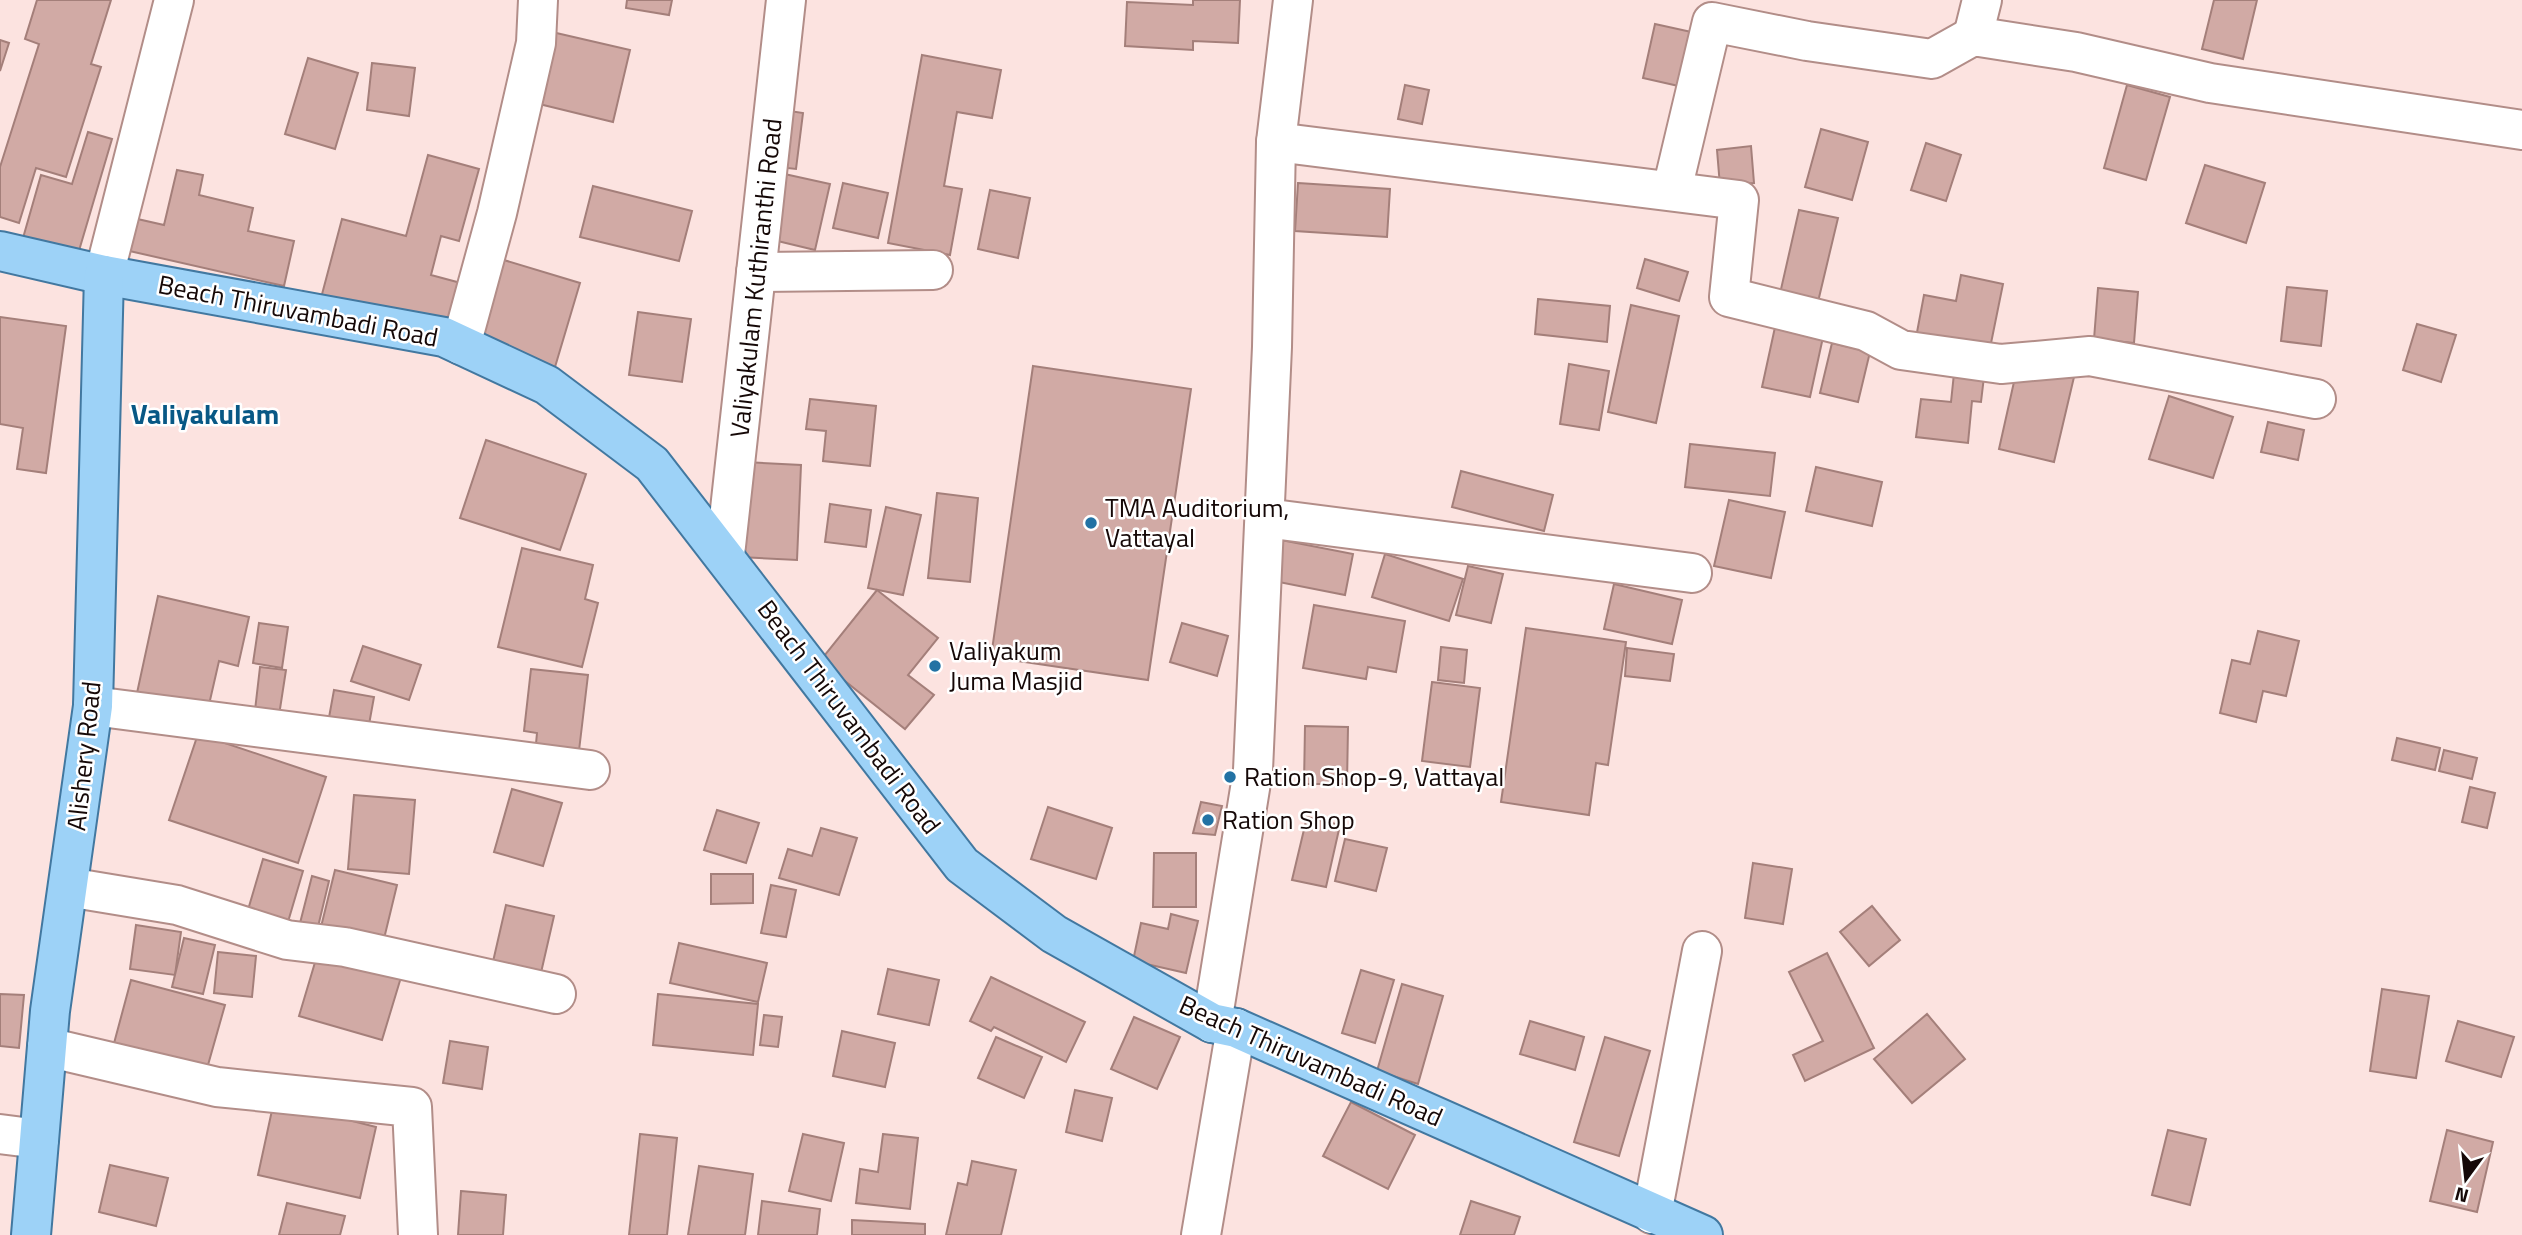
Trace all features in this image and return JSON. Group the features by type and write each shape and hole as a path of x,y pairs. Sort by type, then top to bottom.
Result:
{"main road":[{"name":"Beach Thiruvambadi Road","path":"0,251 104,275 444,337 547,386 652,464 962,864 1054,934 1224,1025 1703,1235"},
{"name":"Alishery Road","path":"31,1235 47,1047 93,706 104,275"}],"street":[{"path":"104,275 174,0"},
{"path":"461,345 497,213 536,43 538,0"},
{"name":"Valiyakulam Kuthiranthi Road","path":"725,555 786,0"},
{"path":"1201,1235 1252,770 1265,519 1276,142 1293,0"},
{"path":"1973,36 1982,0"},
{"path":"1672,190 1712,22 1807,41 1932,59 1973,36 2076,52 2210,83 2522,130"},
{"path":"1276,142 1739,200 1729,297 1866,331 1901,350 2001,364 2090,356 2316,399"},
{"path":"756,272 933,270"},
{"path":"1265,519 1692,573"},
{"path":"93,706 590,770"},
{"path":"68,887 177,905 287,940 345,947 556,994"},
{"path":"1653,1214 1702,951"},
{"path":"47,1047 217,1087 412,1107 418,1235"},
{"path":"0,1134 39,1139"}],"building":[{"path":"37,0 111,0 91,64 101,67 66,177 36,168 19,223 0,217 0,167 39,44 25,39"},
{"path":"627,0 672,0 669,15 626,8"},
{"path":"1193,0 1240,0 1238,43 1193,41 1193,50 1125,46 1127,2 1193,5"},
{"path":"2214,0 2257,0 2243,59 2202,49"},
{"path":"1655,24 1696,33 1683,87 1643,78"},
{"path":"552,32 630,50 613,122 535,103"},
{"path":"0,40 9,43 0,71"},
{"path":"922,55 1001,70 992,118 957,112 944,186 962,189 950,255 888,243"},
{"path":"308,58 358,73 335,149 285,134"},
{"path":"372,63 415,68 409,116 367,110"},
{"path":"1405,85 1429,90 1422,124 1398,119"},
{"path":"2127,85 2170,97 2146,180 2104,168"},
{"path":"777,109 803,113 796,169 770,166"},
{"path":"1821,129 1868,142 1852,200 1805,187"},
{"path":"88,132 112,139 78,254 23,238 41,175 72,184"},
{"path":"1926,143 1961,155 1946,201 1911,190"},
{"path":"1751,146 1754,183 1720,186 1717,150"},
{"path":"428,155 479,169 459,241 441,236 431,275 472,286 458,336 321,298 342,219 406,236"},
{"path":"2205,165 2265,183 2246,243 2186,223"},
{"path":"177,170 203,175 199,195 253,208 248,231 294,241 284,286 125,250 133,218 164,225"},
{"path":"780,173 830,184 815,250 765,238"},
{"path":"843,183 888,193 878,238 833,228"},
{"path":"1298,183 1390,189 1387,237 1295,231"},
{"path":"593,186 692,211 679,261 580,237"},
{"path":"990,190 1030,198 1018,258 978,249"},
{"path":"1799,210 1838,218 1817,306 1779,298"},
{"path":"494,257 580,283 555,367 469,341"},
{"path":"1645,259 1688,272 1679,301 1637,288"},
{"path":"1961,275 2003,284 1988,358 1915,343 1924,295 1956,301"},
{"path":"2287,287 2327,291 2321,346 2281,341"},
{"path":"2098,288 2138,292 2134,343 2094,339"},
{"path":"1538,299 1610,306 1607,342 1535,334"},
{"path":"1631,305 1679,316 1656,423 1608,412"},
{"path":"638,312 691,319 682,382 629,375"},
{"path":"0,317 66,326 46,473 17,469 23,428 0,424"},
{"path":"1777,318 1825,328 1810,397 1762,387"},
{"path":"2417,324 2456,335 2441,382 2403,370"},
{"path":"1832,343 1870,352 1858,402 1820,393"},
{"path":"1569,364 1609,371 1599,430 1560,424"},
{"path":"1955,364 1985,368 1981,402 1972,401 1968,443 1916,437 1921,399 1951,402"},
{"path":"2018,364 2074,377 2054,462 1999,449"},
{"name":"TMA Auditorium, Vattayal","path":"1033,366 1191,389 1148,680 991,657"},
{"path":"2169,396 2233,417 2213,478 2149,459"},
{"path":"810,399 876,406 870,466 823,461 826,431 806,429"},
{"path":"2268,422 2304,430 2298,460 2261,452"},
{"path":"486,440 586,474 560,550 460,518"},
{"path":"1690,444 1775,453 1770,496 1685,487"},
{"path":"745,462 801,465 797,560 740,557"},
{"path":"1816,467 1882,482 1872,526 1806,511"},
{"path":"1461,471 1553,495 1544,531 1452,507"},
{"path":"937,493 978,498 970,582 928,578"},
{"path":"1729,500 1785,512 1771,578 1714,566"},
{"path":"830,504 871,510 866,547 825,542"},
{"path":"886,507 921,515 903,595 868,588"},
{"path":"1276,539 1353,554 1345,595 1269,580"},
{"path":"522,548 593,565 585,599 598,603 582,667 498,647"},
{"path":"1385,554 1463,579 1449,621 1372,597"},
{"path":"1468,566 1503,574 1491,623 1456,615"},
{"path":"1614,584 1682,600 1672,644 1604,629"},
{"path":"877,590 938,638 908,675 934,695 905,729 820,661"},
{"path":"158,596 249,617 238,666 219,661 208,709 137,693"},
{"path":"1314,605 1405,621 1396,672 1368,667 1366,679 1303,668"},
{"path":"259,623 288,627 282,668 253,663"},
{"path":"1182,623 1228,636 1217,676 1170,662"},
{"path":"1526,628 1626,642 1608,765 1596,763 1589,815 1501,802"},
{"path":"2258,631 2299,641 2286,696 2263,691 2256,722 2220,713 2232,660 2250,664"},
{"path":"363,646 421,665 409,700 351,681"},
{"path":"1441,647 1467,650 1464,683 1438,680"},
{"path":"1627,648 1674,654 1670,681 1625,676"},
{"path":"260,667 286,670 278,722 254,719"},
{"path":"531,669 588,675 578,759 535,754 537,733 524,731"},
{"path":"1432,682 1480,688 1470,767 1422,761"},
{"path":"334,690 374,697 368,730 328,723"},
{"path":"1305,726 1348,727 1347,784 1304,784"},
{"path":"198,734 326,777 298,863 169,820"},
{"path":"2397,738 2440,748 2435,770 2392,760"},
{"path":"2444,750 2477,758 2472,779 2439,771"},
{"path":"2470,787 2495,793 2487,828 2462,822"},
{"path":"512,789 562,803 543,866 494,852"},
{"path":"354,795 415,800 409,874 348,869"},
{"name":"Ration Shop","path":"1201,802 1222,806 1215,835 1193,833"},
{"path":"1048,807 1112,828 1096,879 1031,859"},
{"path":"717,810 759,823 746,863 704,850"},
{"path":"1307,817 1340,825 1326,887 1292,880"},
{"path":"821,828 857,838 839,895 779,878 788,849 812,856"},
{"path":"1345,839 1387,848 1376,891 1335,881"},
{"path":"1154,853 1196,853 1196,907 1153,907"},
{"path":"263,859 303,871 285,932 245,920"},
{"path":"1753,863 1792,869 1783,924 1745,918"},
{"path":"335,870 397,885 382,947 320,931"},
{"path":"711,874 753,874 753,903 711,904"},
{"path":"312,876 329,881 316,935 298,931"},
{"path":"771,885 796,890 786,937 761,933"},
{"path":"506,905 554,916 540,977 492,966"},
{"path":"1872,906 1900,940 1869,966 1840,932"},
{"path":"1171,914 1198,921 1186,973 1133,961 1141,923 1168,929"},
{"path":"136,925 181,932 175,975 130,969"},
{"path":"184,938 215,945 203,994 172,987"},
{"path":"679,943 767,963 758,1002 670,983"},
{"path":"319,949 402,974 382,1040 299,1016"},
{"path":"218,952 256,956 252,997 214,993"},
{"path":"1827,953 1874,1048 1805,1081 1793,1055 1823,1041 1789,972"},
{"path":"888,969 939,980 929,1025 878,1014"},
{"path":"1361,970 1394,980 1375,1043 1342,1033"},
{"path":"991,977 1085,1022 1066,1062 994,1027 991,1031 970,1021"},
{"path":"131,980 225,1005 206,1072 113,1047"},
{"path":"1402,984 1443,996 1418,1084 1377,1071"},
{"path":"2382,989 2429,996 2416,1078 2370,1071"},
{"path":"0,994 24,995 19,1048 0,1046"},
{"path":"658,994 758,1004 753,1055 653,1045"},
{"path":"1927,1014 1965,1059 1912,1103 1874,1059"},
{"path":"764,1015 782,1017 778,1047 760,1045"},
{"path":"1134,1017 1180,1037 1157,1089 1111,1069"},
{"path":"1530,1021 1584,1037 1575,1070 1520,1054"},
{"path":"2458,1021 2514,1037 2501,1077 2446,1061"},
{"path":"842,1031 895,1043 885,1087 833,1076"},
{"path":"996,1037 1042,1057 1024,1098 978,1078"},
{"path":"1605,1037 1650,1051 1619,1156 1574,1142"},
{"path":"450,1041 488,1047 482,1089 443,1083"},
{"path":"1075,1090 1112,1098 1102,1141 1066,1132"},
{"path":"274,1101 376,1127 360,1198 258,1175"},
{"path":"1351,1102 1415,1135 1388,1189 1323,1156"},
{"path":"2168,1130 2206,1139 2190,1205 2152,1195"},
{"path":"2447,1130 2493,1142 2477,1212 2430,1201"},
{"path":"640,1134 677,1138 667,1235 629,1235"},
{"path":"803,1134 844,1143 831,1201 789,1191"},
{"path":"883,1134 918,1138 910,1209 856,1203 860,1169 878,1172"},
{"path":"972,1161 1016,1170 1001,1235 946,1235 958,1183 967,1185"},
{"path":"110,1165 168,1178 156,1226 99,1212"},
{"path":"699,1166 753,1174 745,1235 688,1235"},
{"path":"461,1191 506,1195 503,1235 458,1235"},
{"path":"762,1201 820,1209 817,1235 758,1235"},
{"path":"1471,1201 1520,1217 1514,1235 1460,1235"},
{"path":"287,1203 345,1216 340,1235 279,1235"},
{"path":"852,1220 925,1224 925,1235 852,1235"}],"place":[{"name":"TMA Auditorium, Vattayal","path":"1091,523"},
{"name":"Valiyakum Juma Masjid","path":"935,666"},
{"name":"Ration Shop-9, Vattayal","path":"1230,777"},
{"name":"Ration Shop","path":"1208,820"}],"district":[{"name":"Valiyakulam","path":"205,414"}]}
